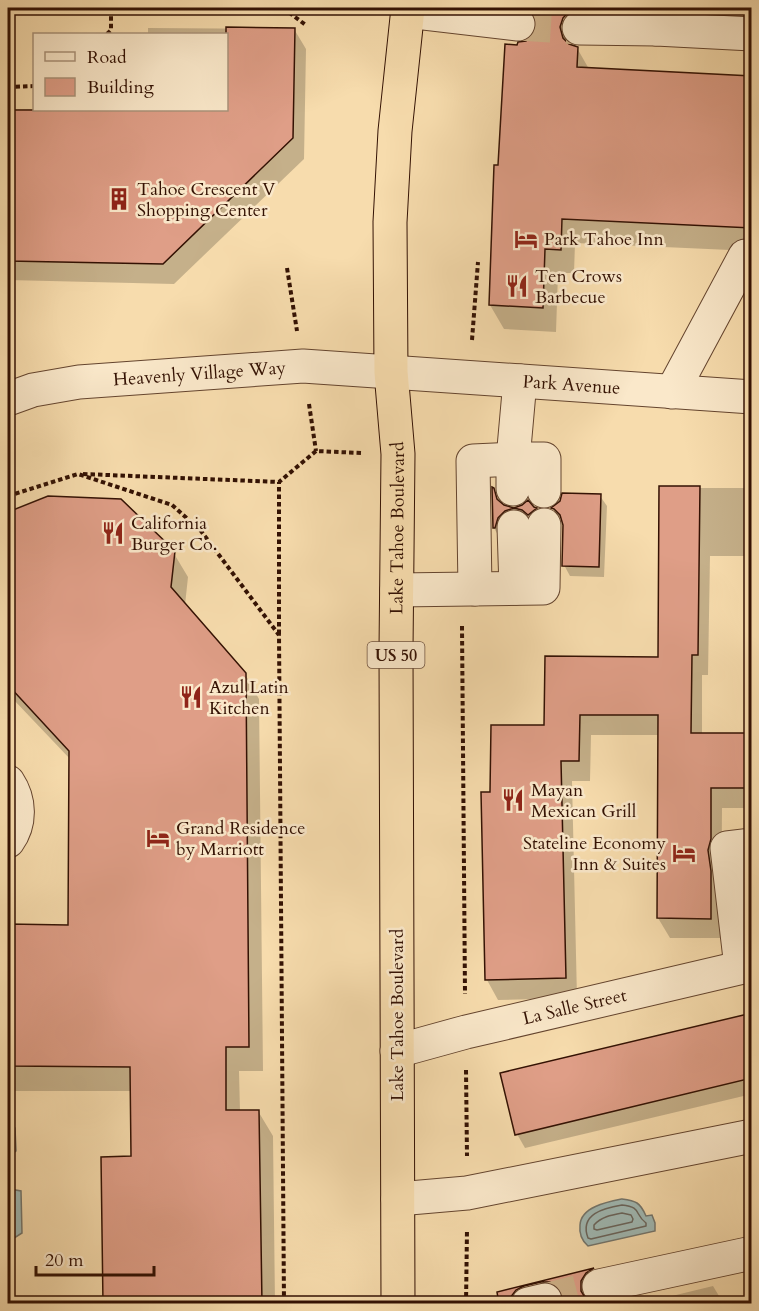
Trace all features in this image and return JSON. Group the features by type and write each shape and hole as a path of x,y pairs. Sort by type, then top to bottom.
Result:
{"highway":[{"name":"Lake Tahoe Boulevard","path":"398,1304 398,454 391,372 390,222 395,131 408,9"}],"street":[{"path":"408,9 518,24"},
{"path":"579,28 658,18 752,34"},
{"path":"672,392 745,256 752,257"},
{"name":"Heavenly Village Way","path":"8,399 33,390 79,382 145,376 303,366 391,372"},
{"name":"Park Avenue","path":"391,372 752,397"},
{"path":"469,588 473,461 524,480 520,381"},
{"path":"397,590 543,588 529,526"},
{"path":"8,782 17,804 17,820 8,841"},
{"path":"746,966 727,848 752,845"},
{"name":"La Salle Street","path":"397,1051 466,1032 746,966"},
{"path":"398,1199 467,1193 752,1136"},
{"path":"599,1286 752,1253"}],"path":[{"path":"108,33 111,30 111,8"},
{"path":"283,8 307,27"},
{"path":"8,87 33,87"},
{"path":"8,496 78,474 279,482 316,451 398,454"},
{"path":"78,474 172,505 201,531 279,634"},
{"path":"279,482 285,1304"},
{"path":"466,1078 469,588"}],"water":[{"path":"8,1120 15,1128 16,1151 8,1158"},
{"path":"8,1185 10,1189 21,1191 22,1233 8,1242"},
{"path":"622,1199 637,1203 646,1216 652,1215 655,1231 588,1246 582,1239 581,1219 596,1206"}],"building":[{"path":"526,8 581,8 569,12 563,18 560,27 563,38 569,44 578,47 577,67 752,76 752,228 562,219 561,250 545,249 543,308 489,305 494,165 498,165 505,44 517,45 518,42 526,41 533,35 536,27 535,17 530,9"},
{"name":"Tahoe Crescent V Shopping Center","path":"226,27 295,28 293,138 163,264 8,261 8,110 228,111 228,33 226,33"},
{"path":"659,486 700,486 698,655 692,655 691,733 752,733 752,788 711,788 711,839 708,850 711,871 711,919 657,918 658,715 580,715 579,761 561,761 566,978 485,980 481,792 490,792 491,725 544,725 545,656 658,657"},
{"path":"492,487 497,499 504,505 514,508 505,511 498,518 495,528 493,528"},
{"path":"562,493 601,494 599,567 562,566 563,525 560,515 551,508 560,501"},
{"name":"Grand Residence by Marriott","path":"48,496 121,499 175,551 171,587 246,673 249,1047 226,1047 226,1110 259,1110 262,1304 103,1304 101,1157 131,1156 130,1067 8,1066 8,924 68,925 69,751 8,685 8,512"},
{"path":"528,500 537,508 528,515 514,508"},
{"path":"752,1013 752,1078 515,1135 500,1073"},
{"path":"594,1268 586,1273 581,1281 581,1291 593,1304 563,1304 563,1295 558,1287 550,1282 541,1282 516,1290 510,1298 510,1304 499,1304 497,1292"}],"tunnel":[{"path":"518,24 579,28"},
{"path":"545,1300 599,1286"}],"place":[{"name":"Tahoe Crescent V Shopping Center","path":"119,199"},
{"name":"Park Tahoe Inn","path":"526,239"},
{"name":"Ten Crows Barbecue","path":"517,286"},
{"name":"California Burger Co.","path":"113,533"},
{"name":"Azul Latin Kitchen","path":"191,697"},
{"name":"Mayan Mexican Grill","path":"513,800"},
{"name":"Grand Residence by Marriott","path":"158,838"},
{"name":"Stateline Economy Inn & Suites","path":"684,853"}]}
